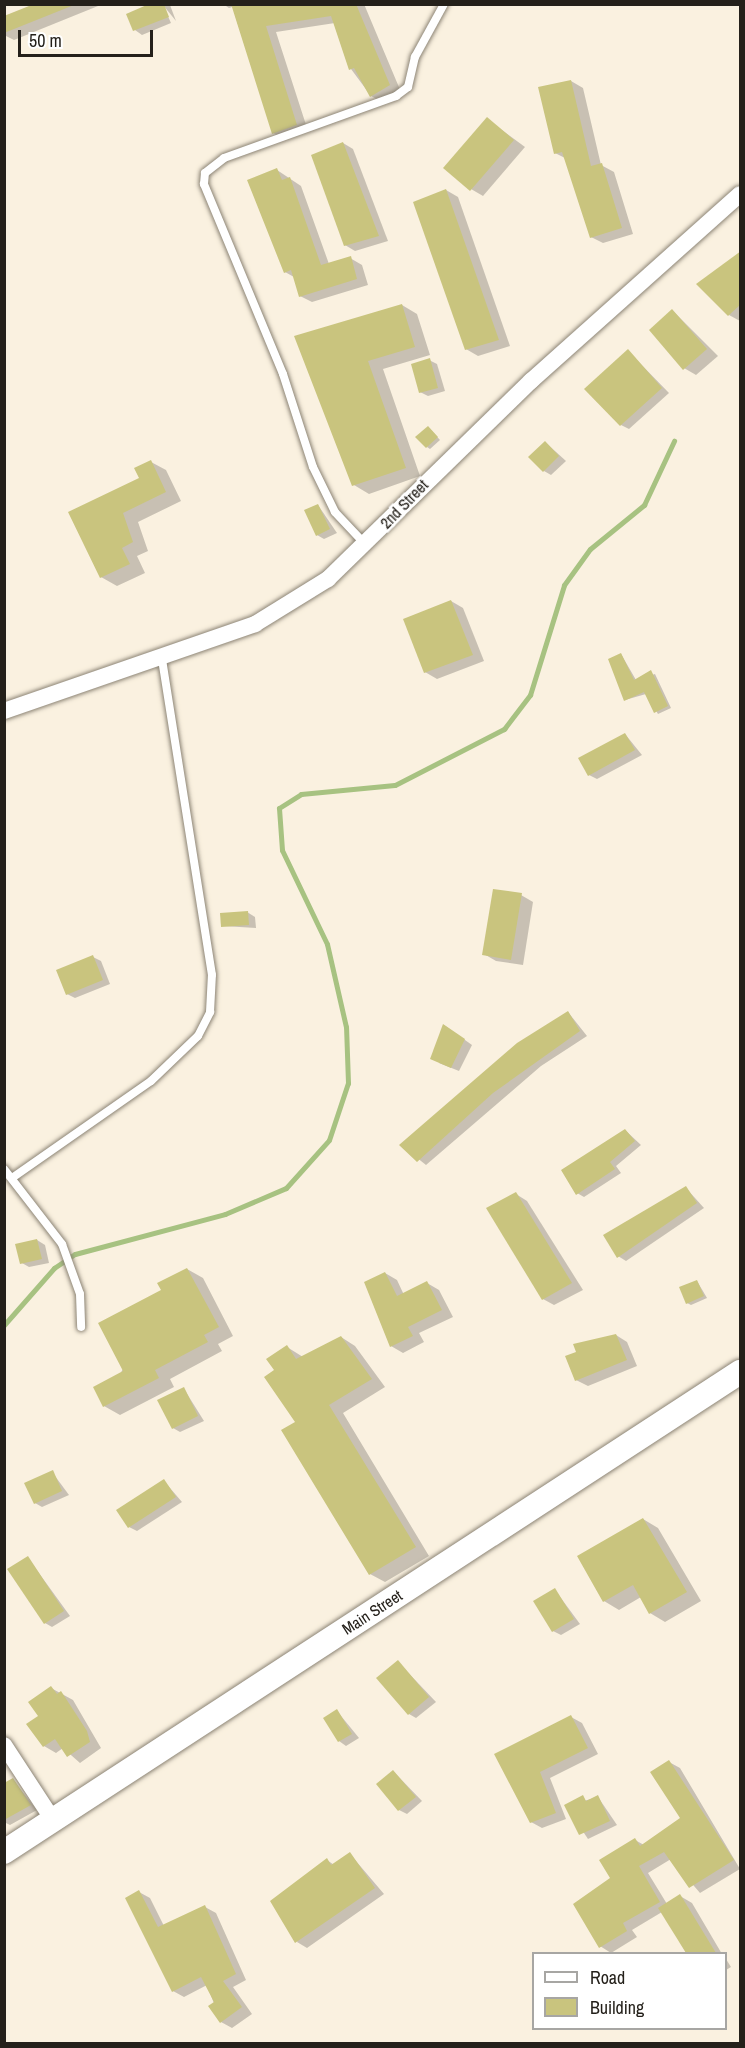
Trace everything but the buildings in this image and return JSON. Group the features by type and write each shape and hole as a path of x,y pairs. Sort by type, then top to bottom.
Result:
{"main road":[{"name":"Main Street","path":"4,1852 741,1372"}],"street":[{"name":"2nd Street","path":"4,711 162,660 289,605 365,544 531,381 741,194"},
{"path":"4,1745 53,1820"}],"lane":[{"path":"365,544 335,512 313,468 283,374 204,184 205,173 224,158 396,96 408,87 414,57 444,4"},
{"path":"12,1178 151,1081 198,1036 210,1012 212,975 162,660"},
{"path":"4,1169 62,1244 73,1270 81,1327"}],"waterway":[{"path":"4,1325 54,1268 75,1254 225,1214 286,1188 329,1140 348,1083 346,1027 327,944 282,850 279,808 301,794 395,785 504,729 530,695 564,585 590,549 644,505 674,441"}]}
